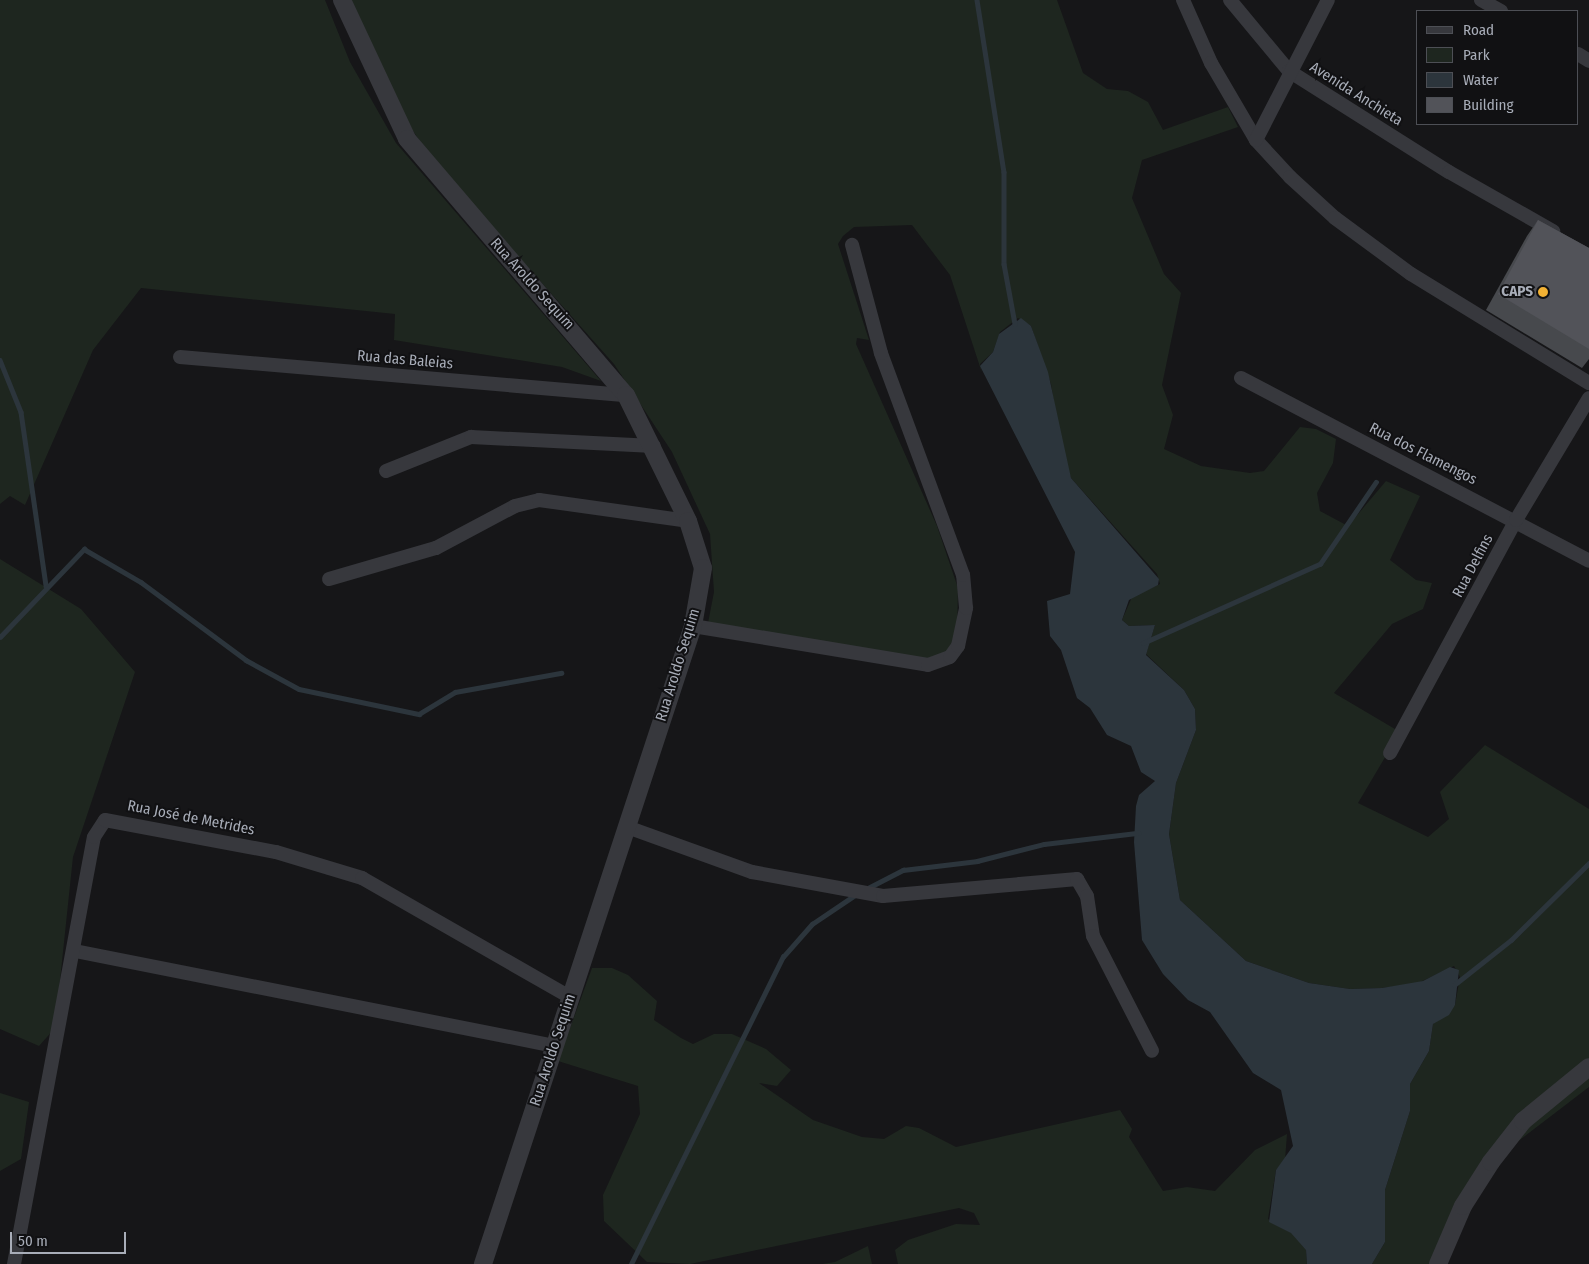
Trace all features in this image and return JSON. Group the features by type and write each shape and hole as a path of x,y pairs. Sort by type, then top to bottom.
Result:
{"street":[{"name":"Rua Aroldo Sequim","path":"342,0 407,139 626,396 654,446 688,521 703,568 693,626 483,1264"},
{"path":"1183,0 1211,63 1256,140 1335,218 1411,274 1589,383"},
{"name":"Avenida Anchieta","path":"1230,0 1289,71 1449,172 1567,238"},
{"path":"1256,140 1289,71 1328,0"},
{"path":"1481,0 1499,10"},
{"path":"693,626 928,664 950,657 958,646 966,608 963,575 881,354 852,245"},
{"name":"Rua das Baleias","path":"180,357 626,396"},
{"name":"Rua dos Flamengos","path":"1241,378 1516,520 1589,560"},
{"name":"Rua Delfins","path":"1390,752 1516,520 1589,398"},
{"path":"386,471 471,437 654,446"},
{"path":"329,579 436,548 515,506 539,500 688,521"},
{"name":"Rua José de Metrides","path":"14,1264 75,952 94,837 105,820 118,820 276,852 362,878 570,996"},
{"path":"627,827 752,872 882,896 1077,879 1087,896 1092,936 1152,1051"},
{"path":"75,952 554,1046"},
{"path":"1438,1264 1463,1206 1490,1162 1523,1121 1589,1066"}],"green space":[{"path":"0,0 325,0 350,62 396,143 601,381 562,367 394,340 395,314 141,288 93,350 25,505 10,496 0,504"},
{"path":"348,0 1057,0 1083,73 1107,89 1128,91 1148,102 1163,130 1228,107 1238,127 1142,160 1132,198 1164,274 1181,293 1162,385 1173,415 1164,449 1201,466 1250,473 1264,471 1300,427 1316,429 1336,439 1333,463 1317,493 1320,511 1348,526 1386,481 1420,496 1390,560 1416,580 1432,583 1423,609 1392,624 1334,693 1400,732 1358,803 1428,837 1449,819 1440,792 1485,745 1589,809 1589,1087 1500,1155 1438,1264 1372,1264 1385,1242 1385,1190 1410,1111 1410,1084 1429,1051 1433,1024 1455,1005 1460,977 1454,966 1416,984 1382,988 1350,989 1309,983 1246,961 1180,900 1169,834 1176,783 1196,730 1195,709 1184,690 1146,654 1155,625 1129,626 1122,620 1132,597 1160,584 1157,574 1071,478 1062,452 1051,384 1031,326 1018,318 1000,332 993,352 980,364 982,373 950,275 912,225 854,227 843,236 838,244 869,340 857,338 856,344 937,526 958,588 957,639 938,663 708,623 714,592 710,534 672,452 614,364 435,163 406,121"},
{"path":"0,559 81,609 135,672 73,857 55,1028 39,1046 0,1029"},
{"path":"592,968 612,968 628,975 657,1001 654,1020 693,1044 714,1034 732,1034 766,1049 791,1070 777,1086 759,1083 813,1120 862,1137 884,1139 906,1126 919,1128 956,1147 1120,1110 1132,1129 1129,1137 1163,1191 1187,1187 1215,1191 1255,1150 1287,1134 1285,1160 1276,1170 1268,1219 1292,1233 1306,1249 1307,1264 898,1264 895,1250 908,1240 956,1224 980,1225 974,1213 959,1208 690,1264 647,1262 604,1221 603,1195 640,1114 638,1086 558,1061"},
{"path":"0,1093 29,1102 21,1159 0,1171"},
{"path":"868,1246 872,1264 822,1264 835,1262"}],"water":[{"path":"1021,318 1031,326 1048,372 1071,478 1159,579 1158,585 1129,600 1122,620 1129,626 1155,625 1146,655 1184,690 1195,709 1196,730 1176,783 1169,834 1180,900 1246,961 1309,983 1350,989 1382,988 1423,981 1450,967 1459,970 1455,1005 1449,1015 1433,1024 1429,1051 1410,1084 1410,1111 1385,1190 1385,1242 1372,1264 1307,1264 1306,1250 1291,1233 1269,1222 1276,1170 1293,1146 1281,1090 1253,1073 1210,1012 1188,1000 1163,974 1142,940 1134,842 1136,806 1139,795 1155,781 1141,772 1131,746 1107,735 1090,708 1077,698 1061,650 1050,636 1047,601 1070,594 1075,552 980,366 993,352 999,334"}],"building":[{"name":"CAPS","path":"1538,220 1589,248 1589,349 1498,294"}],"waterway":[{"path":"977,0 1004,172 1004,264 1015,324"},
{"path":"0,360 21,412 46,586"},
{"path":"1143,643 1320,564 1376,482"},
{"path":"0,637 84,549 141,582 246,660 299,689 419,714 455,692 561,673"},
{"path":"866,889 903,870 977,861 1044,844 1138,833"},
{"path":"1454,985 1511,940 1589,863"},
{"path":"631,1264 783,957 812,924 855,895"}],"place":[{"name":"CAPS","path":"1543,292"}]}
